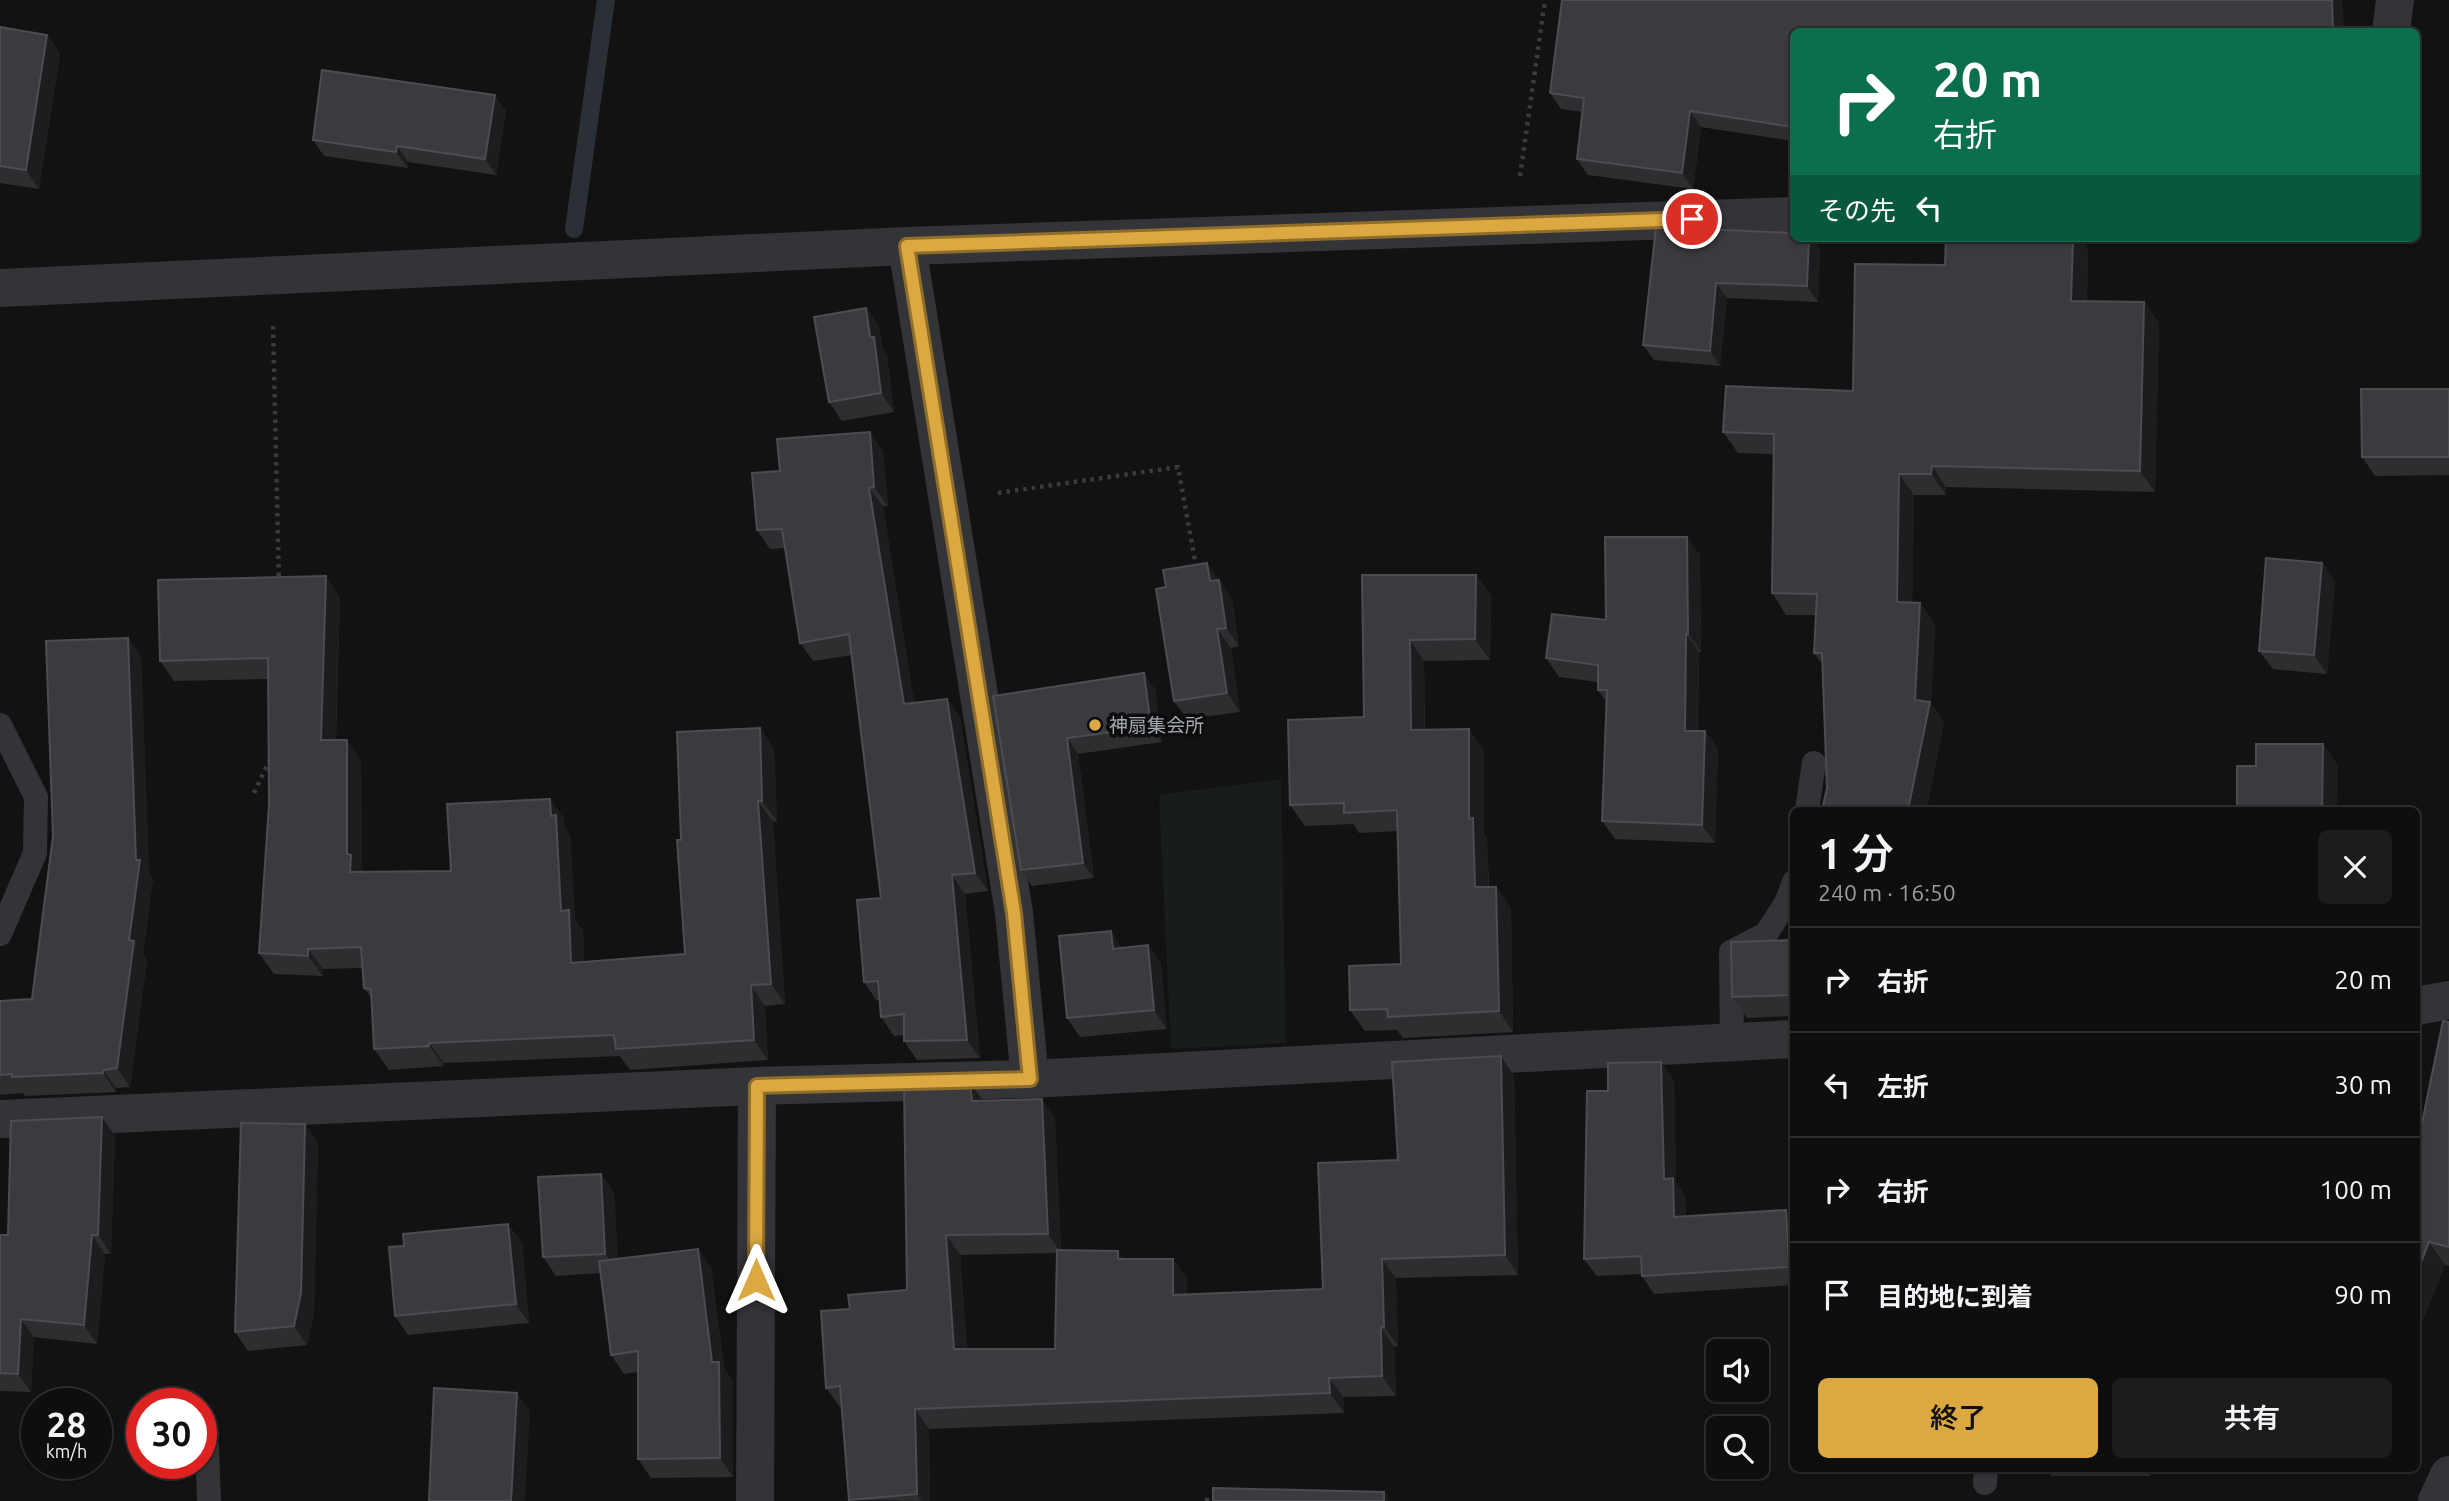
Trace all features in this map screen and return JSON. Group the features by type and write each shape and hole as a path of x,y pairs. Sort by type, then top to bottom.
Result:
{"street":[{"path":"2392,28 2395,0"},
{"path":"0,288 907,246 1790,216"},
{"path":"907,246 1014,913 1030,1079"},
{"path":"2420,1005 2449,1000"},
{"path":"0,1119 757,1086 1030,1079 1790,1039"},
{"path":"755,1501 757,1086"},
{"path":"2437,1501 2449,1475"}],"lane":[{"path":"0,725 36,797 36,853 0,934"},
{"path":"1807,807 1814,763"},
{"path":"1732,1042 1731,952 1766,934 1790,892"},
{"path":"209,1479 209,1501"}],"path":[{"path":"1513,225 1545,0"},
{"path":"271,276 279,592"},
{"path":"947,500 1178,467 1196,566"},
{"path":"254,793 274,750"}],"shaded area":[{"path":"1281,779 1286,1043 1171,1049 1159,795"}],"building":[{"path":"1562,0 2332,0 2333,28 1790,28 1790,127 1690,111 1682,173 1577,159 1584,98 1550,93"},
{"path":"0,27 47,35 26,170 0,166"},
{"path":"322,70 495,95 485,159 397,146 396,152 313,140"},
{"path":"1656,227 1790,233 1790,242 1809,242 1807,286 1716,283 1710,351 1643,345"},
{"path":"1946,242 2073,242 2071,301 2144,302 2140,471 1932,466 1931,474 1899,474 1897,602 1920,603 1915,700 1930,702 1909,807 1823,807 1827,788 1822,653 1814,653 1817,594 1772,593 1774,434 1723,432 1726,386 1853,391 1855,264 1945,265"},
{"path":"866,308 870,337 874,337 881,393 829,402 814,317"},
{"path":"2361,389 2449,389 2449,457 2362,457"},
{"path":"870,432 874,487 869,488 904,704 947,699 975,873 952,875 967,1040 904,1041 904,1014 881,1017 878,981 864,982 857,900 881,898 849,634 800,643 782,529 757,530 752,473 780,471 777,439"},
{"path":"1605,537 1687,537 1685,731 1705,731 1702,825 1602,821 1607,690 1598,690 1598,665 1546,658 1552,614 1606,620"},
{"path":"2266,558 2322,563 2314,655 2259,651"},
{"path":"1207,563 1210,581 1219,580 1226,628 1217,629 1227,693 1174,701 1156,589 1166,587 1163,570"},
{"path":"1362,575 1476,575 1475,639 1410,640 1411,730 1469,729 1469,819 1473,818 1475,887 1496,887 1499,1011 1388,1017 1387,1009 1350,1010 1349,966 1401,964 1397,810 1344,813 1344,803 1290,805 1288,720 1364,717"},
{"path":"326,576 321,740 347,740 347,854 351,855 350,872 451,871 447,804 550,799 551,816 556,815 561,911 569,910 571,963 685,954 677,840 681,840 677,732 760,728 762,801 758,801 771,984 751,985 754,1040 616,1049 614,1035 429,1043 429,1046 374,1049 371,989 364,988 361,947 308,949 308,956 259,953 269,804 268,658 160,661 158,580"},
{"path":"128,638 136,860 140,860 129,940 134,941 117,1068 103,1070 103,1073 12,1077 12,1074 0,1075 0,1001 32,999 53,836 46,641"},
{"path":"1144,673 1151,727 1067,738 1083,863 1021,870 993,696"},
{"path":"2256,744 2323,744 2322,807 2237,807 2237,766 2256,766"},
{"path":"1111,931 1113,949 1148,945 1154,1010 1067,1018 1059,936"},
{"path":"1790,940 1790,995 1732,997 1731,942"},
{"path":"2443,1021 2449,1022 2449,1247 2429,1242 2420,1265 2420,1132"},
{"path":"1501,1056 1505,1255 1382,1259 1382,1376 1329,1378 1330,1393 915,1409 917,1494 849,1500 840,1386 826,1388 821,1311 850,1309 848,1295 907,1290 904,1084 970,1083 972,1101 1042,1099 1048,1234 946,1235 954,1349 1055,1349 1057,1250 1118,1251 1118,1259 1173,1259 1173,1295 1323,1289 1318,1163 1398,1160 1392,1062"},
{"path":"1661,1062 1664,1179 1673,1178 1674,1217 1786,1210 1789,1267 1642,1276 1641,1256 1584,1259 1587,1091 1608,1091 1608,1063"},
{"path":"102,1117 98,1235 92,1235 84,1325 21,1319 18,1374 0,1373 0,1235 8,1235 11,1121"},
{"path":"241,1123 305,1124 301,1293 294,1326 235,1332"},
{"path":"601,1174 605,1254 543,1257 538,1177"},
{"path":"508,1224 516,1304 395,1316 389,1247 404,1246 403,1234"},
{"path":"698,1249 712,1362 719,1362 720,1458 638,1459 638,1351 611,1355 599,1261"},
{"path":"434,1388 517,1393 511,1501 429,1501"},
{"path":"1213,1488 1384,1492 1384,1501 1213,1501"}],"waterway":[{"path":"574,229 606,0"}],"place":[{"name":"神扇集会所","path":"1095,725"}],"route":[{"path":"756,1280 757,1086 1030,1079 1014,913 907,246 1692,219"}]}
